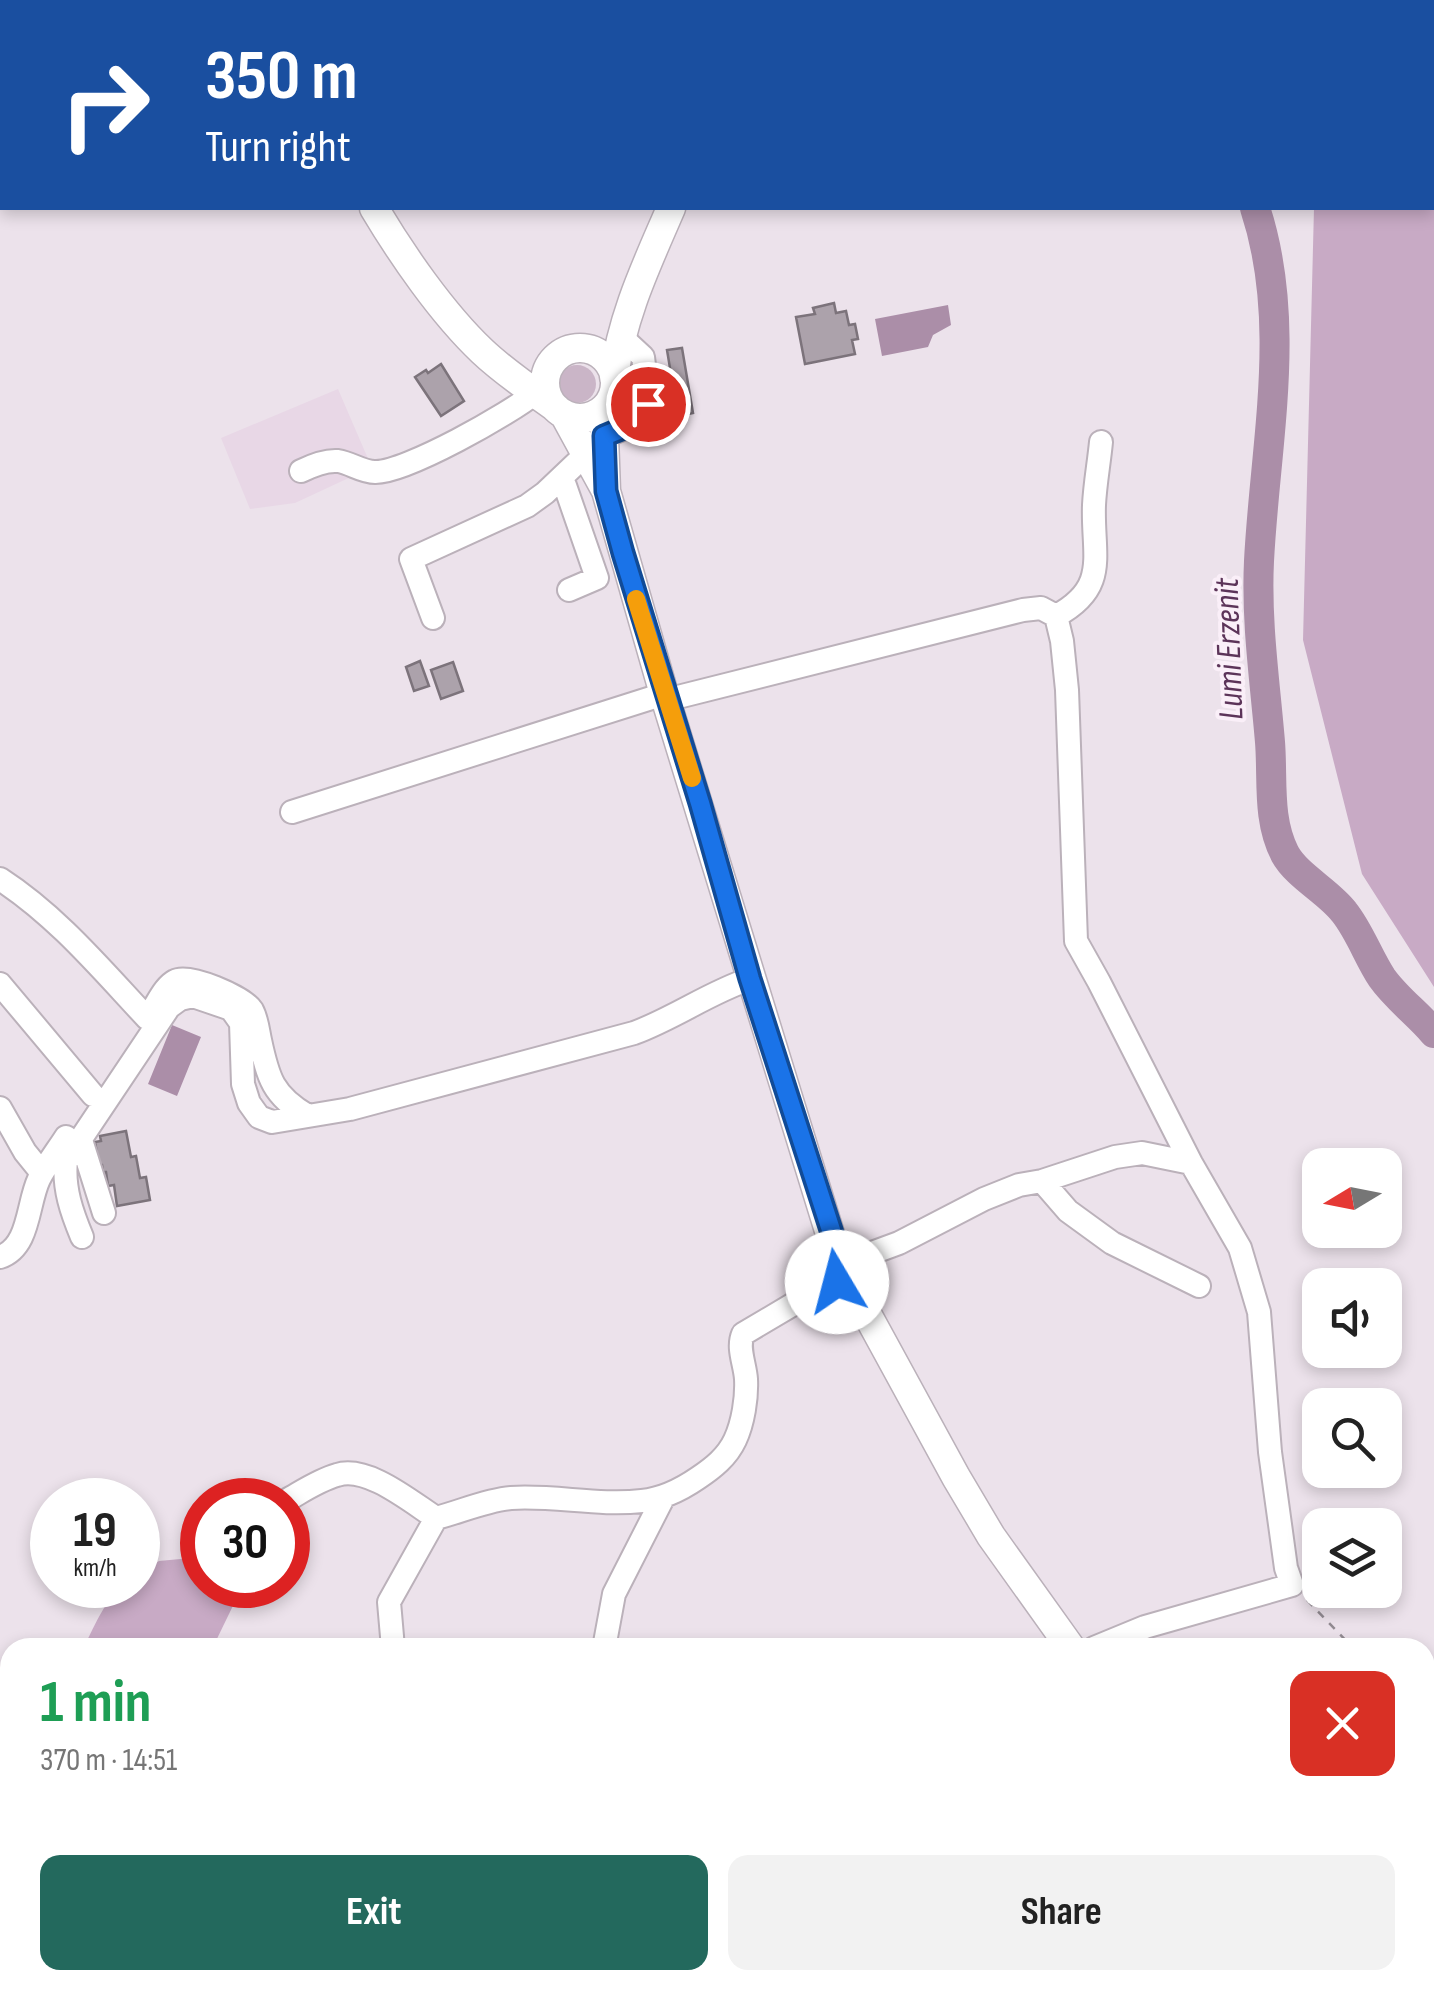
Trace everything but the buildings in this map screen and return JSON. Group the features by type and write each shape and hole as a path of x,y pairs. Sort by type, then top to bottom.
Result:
{"main road":[{"path":"375,210 450,316 482,352 552,405 594,445 750,979 842,1264 982,1521 1064,1638"},
{"path":"594,445 612,389 619,340 670,210"},
{"path":"591,350 636,289"},
{"path":"591,350 608,362 612,389 603,410 579,418 552,405 546,380 551,365 566,352 591,350"},
{"path":"506,370 551,365"}],"street":[{"path":"433,618 412,559 527,506 594,445 638,422 648,404 643,358 619,340"},
{"path":"301,472 339,461 365,471 392,470 519,406 552,405"},
{"path":"1056,616 1086,592 1094,571 1094,508 1101,442"},
{"path":"562,477 597,578 569,590"},
{"path":"292,812 665,697 1023,610 1041,608 1056,616"},
{"path":"1056,616 1067,690 1076,941 1191,1163 1240,1248 1259,1312 1270,1452 1286,1568 1292,1585 1118,1638"},
{"path":"0,880 67,933 148,1018"},
{"path":"0,1258 17,1247 42,1173 176,980 190,979 237,996 252,1010 272,1084 290,1106 308,1116"},
{"path":"82,1237 68,1196 66,1161 169,1007 180,998 193,996 231,1009 238,1017 243,1084 249,1103 259,1116 272,1122 350,1109 634,1033 672,1018 730,985 750,979"},
{"path":"0,984 94,1095"},
{"path":"0,1108 42,1173"},
{"path":"81,1140 104,1213"},
{"path":"393,1638 389,1602 436,1518 504,1498 643,1501 664,1496 706,1473 735,1441 745,1398 740,1341 743,1334 797,1302 822,1294 837,1282 842,1264 899,1243 984,1199 1115,1157 1142,1153 1191,1163"},
{"path":"1042,1181 1068,1211 1112,1243 1199,1286"},
{"path":"310,1489 340,1474 368,1476 436,1518"},
{"path":"606,1638 614,1594 664,1496"}],"path":[{"path":"1292,1585 1342,1638"}],"shaded area":[{"path":"1314,210 1434,210 1434,987 1362,874 1303,640"},
{"path":"948,305 951,325 933,335 928,347 882,356 875,319"},
{"path":"577,365 590,371 596,384 590,397 577,403 564,397 558,384 564,371"},
{"path":"338,389 369,461 353,476 295,503 250,509 221,438"},
{"path":"172,1025 201,1037 177,1096 148,1084"},
{"path":"180,1559 180,1608 232,1608 217,1638 88,1638 104,1608 160,1608 160,1561"}],"waterway":[{"name":"Lumi Erzenit","path":"1256,210 1266,251 1275,339 1258,584 1275,827 1290,862 1344,912 1382,978 1434,1033"}],"slow traffic":[{"path":"636,599 692,778"}],"route":[{"path":"648,404 638,422 604,436 606,491 750,979 842,1264 837,1282"}]}
